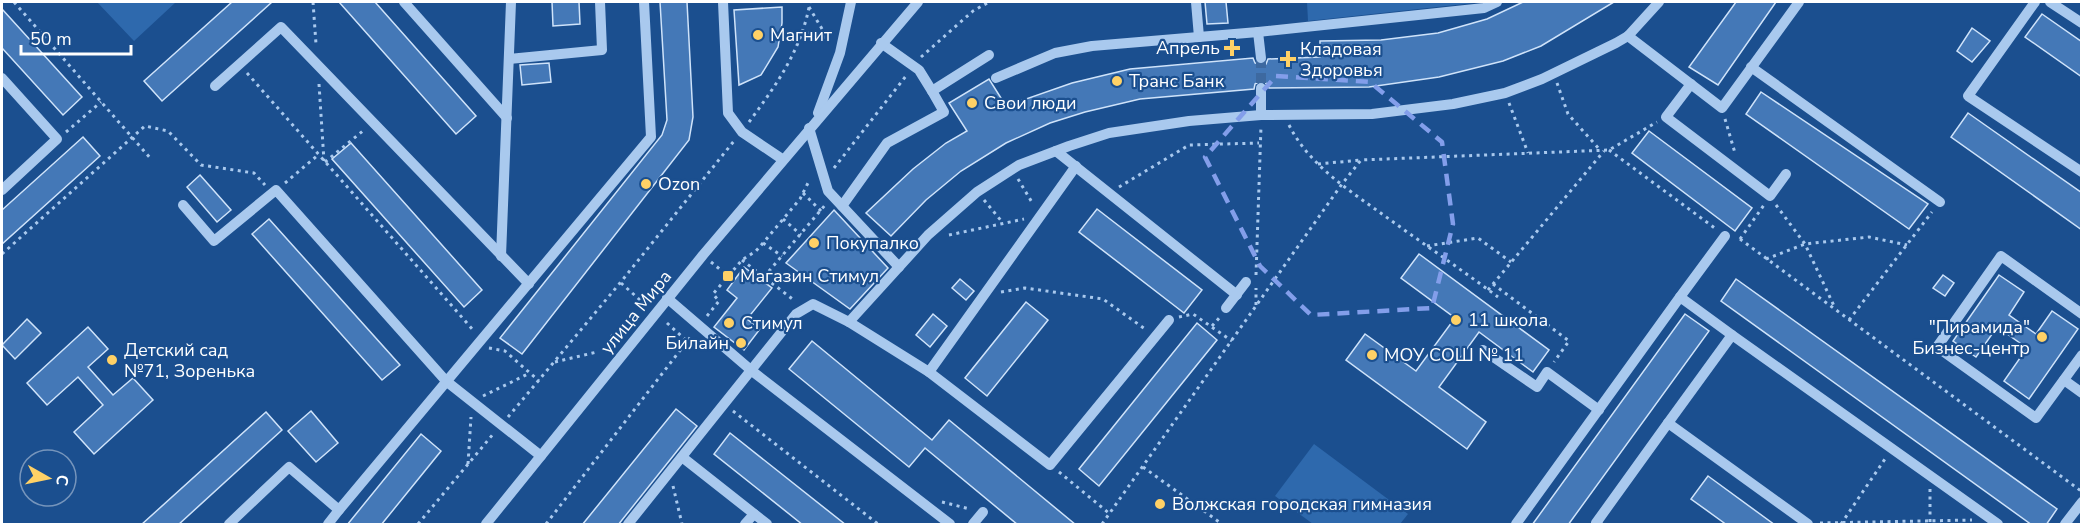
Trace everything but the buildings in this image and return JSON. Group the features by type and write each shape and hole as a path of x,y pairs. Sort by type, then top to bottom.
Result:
{"street":[{"path":"404,2 507,118"},
{"path":"501,256 511,2"},
{"path":"509,58 602,50 600,2"},
{"path":"328,525 651,137 644,2"},
{"path":"723,2 728,113 742,132 782,159"},
{"name":"улица Мира","path":"812,125 840,53 851,2"},
{"name":"улица Мира","path":"486,525 667,298 782,159 918,2"},
{"path":"1196,2 1199,37"},
{"path":"996,78 1055,52 1092,46 1258,32 1484,8 1497,2"},
{"path":"849,322 923,240 977,192 1012,170 1056,151 1109,133 1145,127 1261,115 1372,114 1453,104 1505,93 1553,73 1628,36 1659,2"},
{"path":"1628,36 1722,108 1799,2"},
{"path":"2035,2 1968,96 2082,172"},
{"path":"2050,2 2082,23"},
{"path":"215,86 281,27 529,284"},
{"path":"1258,32 1261,58"},
{"path":"842,206 887,143 944,112 919,70 881,43"},
{"path":"932,91 989,55"},
{"path":"1751,67 1940,202"},
{"path":"2,78 57,139 2,190"},
{"path":"1690,84 1666,117 1770,196 1786,174"},
{"path":"1261,115 1262,88"},
{"path":"812,125 828,191 899,267"},
{"path":"1056,151 1237,295"},
{"path":"929,372 1076,166"},
{"path":"183,205 214,241 274,191 446,381 541,456"},
{"path":"1516,525 1725,236"},
{"path":"2082,314 2001,256 1937,347 2036,418 2082,355"},
{"path":"1226,308 1246,282"},
{"path":"1680,297 1995,522"},
{"path":"667,298 752,371 950,525"},
{"path":"628,525 796,314 813,304 849,322 929,372 1050,465 1169,320"},
{"path":"1598,525 1596,523 1732,334"},
{"path":"1483,350 1537,387 1548,372 1599,410"},
{"path":"2064,380 2082,393"},
{"path":"1668,423 1807,524"},
{"path":"682,457 768,525"},
{"path":"229,525 289,467 339,510"},
{"path":"2072,522 2082,502"},
{"path":"973,525 983,512"},
{"path":"745,525 754,514"}],"path":[{"path":"14,2 151,159"},
{"path":"418,525 501,424 555,363 742,132 787,68 810,2"},
{"path":"546,525 718,301 713,294 728,276 742,260 763,243 803,193 808,183 825,179 926,51 973,12 989,2"},
{"path":"801,31 828,39 809,7"},
{"path":"239,64 478,343 505,351 539,381"},
{"path":"1553,73 1568,114 1604,150 1725,236"},
{"path":"1505,93 1528,154"},
{"path":"57,139 101,102"},
{"path":"1722,108 1741,174"},
{"path":"1256,307 1261,115"},
{"path":"1284,116 1298,143 1317,164 1497,297"},
{"path":"1488,290 1604,150 1666,117"},
{"path":"324,163 372,123"},
{"path":"2,254 145,126 168,131 201,165 254,173 274,191 318,155"},
{"path":"1110,193 1190,145 1260,143"},
{"path":"1317,164 1361,160 1604,150"},
{"path":"1102,525 1361,160"},
{"path":"923,240 1041,215 1012,170"},
{"path":"977,192 1003,223"},
{"path":"803,193 821,211"},
{"path":"764,277 833,196"},
{"path":"1836,311 1805,244 1770,196 1740,239 1836,311 2082,492"},
{"path":"1849,320 1940,202"},
{"path":"783,219 801,235"},
{"path":"1767,259 1805,244 1869,237 1907,245"},
{"path":"1427,246 1478,238 1511,262"},
{"path":"763,243 782,256"},
{"path":"703,255 728,276"},
{"path":"742,260 804,309"},
{"path":"620,283 640,300"},
{"path":"1493,284 1569,341 1548,372"},
{"path":"984,295 1025,288 1103,299 1155,336"},
{"path":"1169,320 1193,314 1232,341"},
{"path":"667,323 687,341"},
{"path":"555,363 597,352"},
{"path":"468,465 472,402 530,373"},
{"path":"724,405 878,525"},
{"path":"1841,523 1892,448"},
{"path":"1050,465 1110,514"},
{"path":"1143,467 1222,525"},
{"path":"670,472 682,525"},
{"path":"1929,475 1930,523"},
{"path":"940,501 983,512"},
{"path":"1807,524 1995,522"}],"highlighted area":[{"path":"1276,76 1370,82 1442,142 1453,224 1432,308 1311,315 1260,266 1205,157"}],"shaded area":[{"path":"97,2 176,2 134,41"},
{"path":"1307,2 1483,2 1308,21"},
{"path":"1314,444 1408,514 1400,524 1313,524 1275,496"}],"tunnel":[{"path":"1261,58 1261,88"}],"place":[{"name":"Магнит","path":"758,35"},
{"name":"Апрель","path":"1232,48"},
{"name":"Кладовая Здоровья","path":"1288,59"},
{"name":"Транс Банк","path":"1117,81"},
{"name":"Свои люди","path":"972,103"},
{"name":"Ozon","path":"646,184"},
{"name":"Покупалко","path":"814,243"},
{"name":"Магазин Стимул","path":"728,276"},
{"name":"11 школа","path":"1456,320"},
{"name":"Стимул","path":"729,323"},
{"name":"\"Пирамида\" Бизнес-центр","path":"2042,337"},
{"name":"Билайн","path":"741,343"},
{"name":"МОУ СОШ № 11","path":"1372,355"},
{"name":"Детский сад №71, Зоренька","path":"112,360"},
{"name":"Волжская городская гимназия","path":"1160,504"}]}
